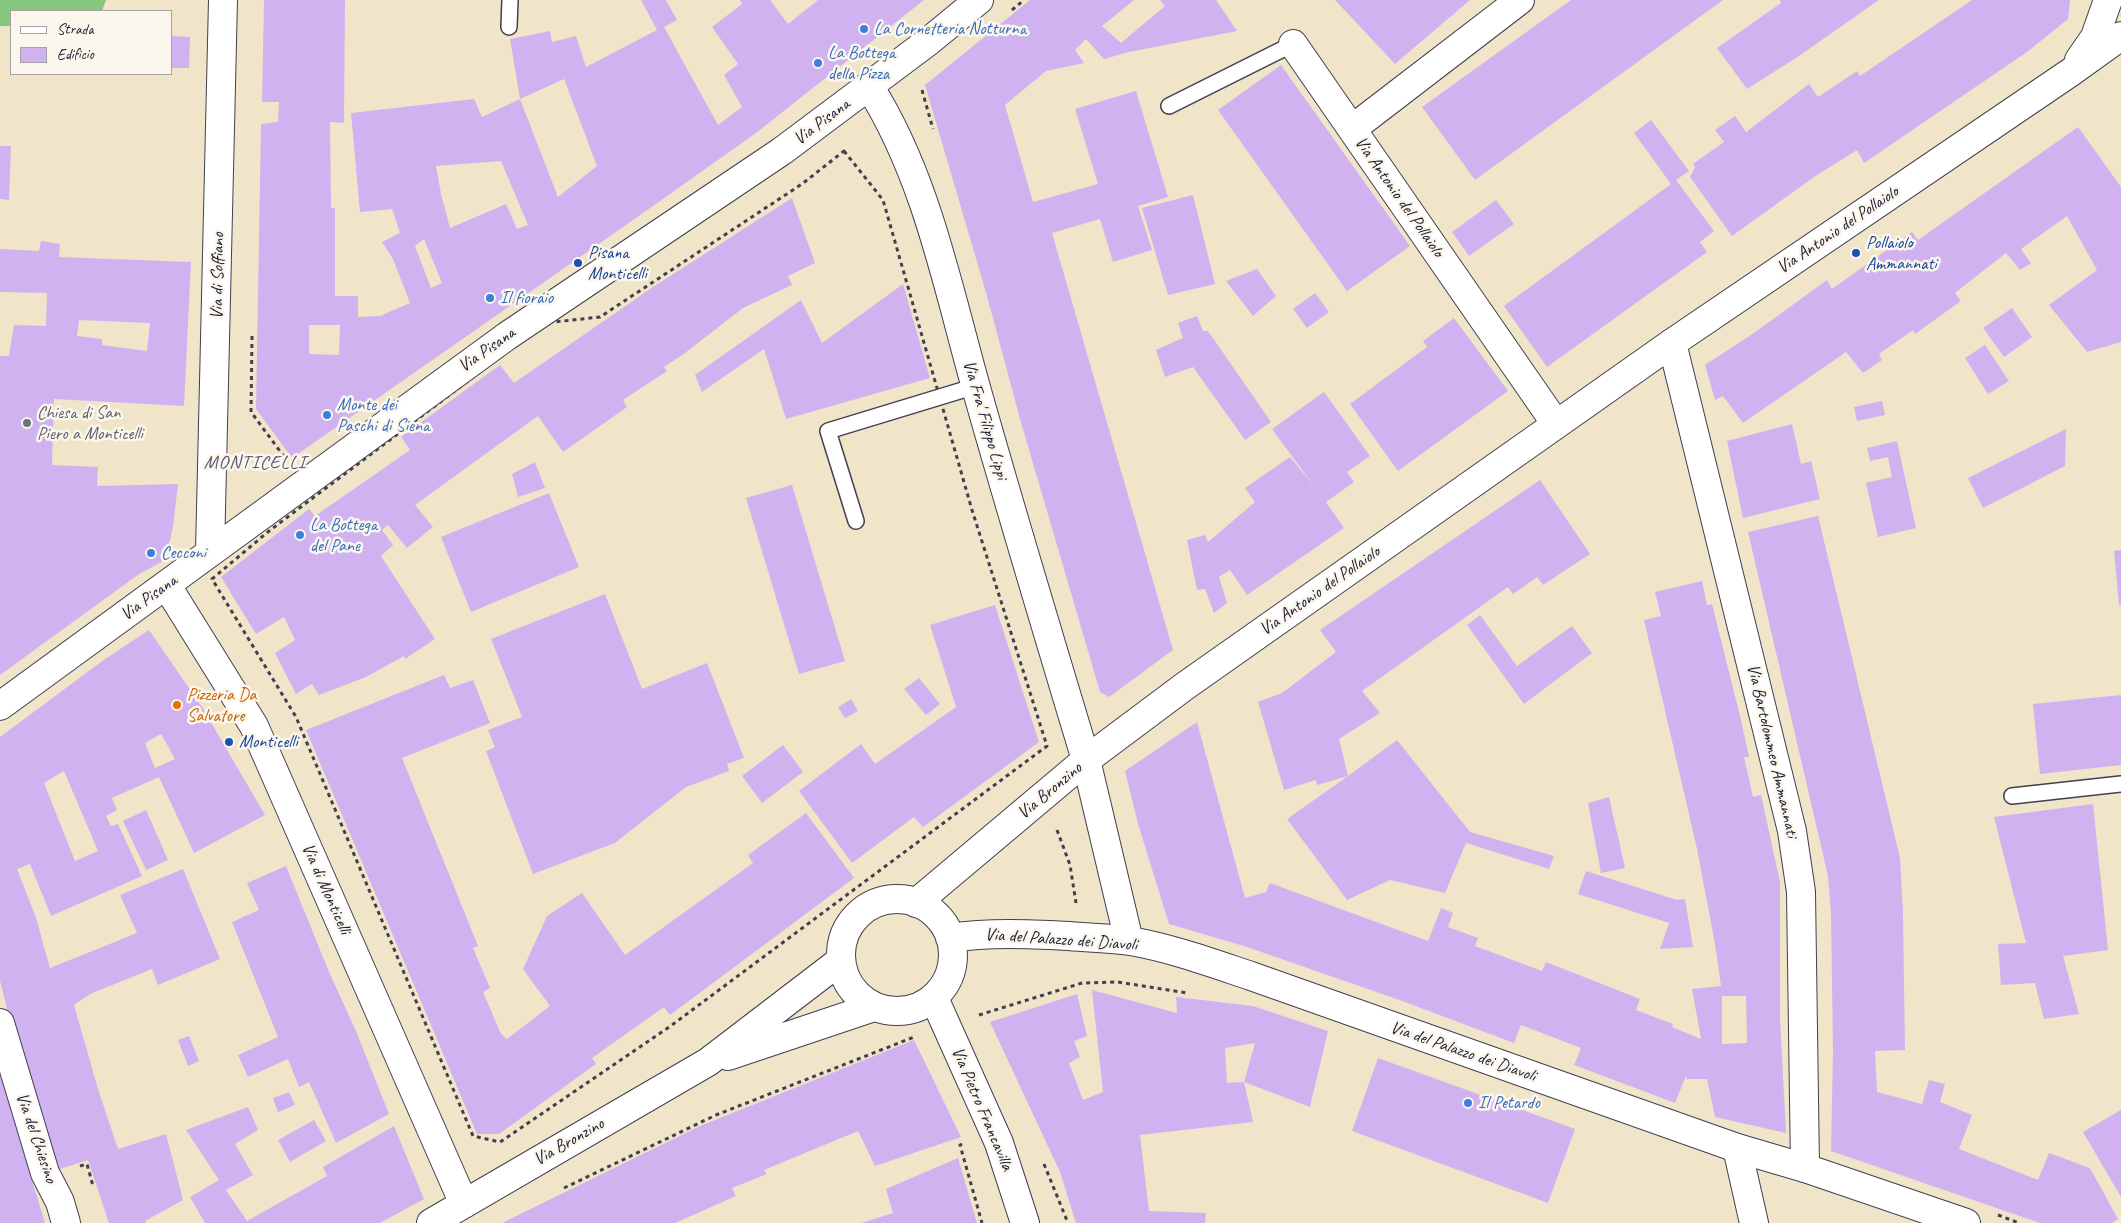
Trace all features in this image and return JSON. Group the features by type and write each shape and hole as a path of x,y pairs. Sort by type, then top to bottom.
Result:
{"street":[{"name":"Via di Soffiano","path":"210,552 223,0"},
{"name":"Via Pisana","path":"0,706 167,586 210,552 492,346 782,152 929,42 979,0"},
{"path":"1352,130 1520,0"},
{"path":"2072,72 2095,37 2108,0"},
{"name":"Via Antonio del Pollaiolo","path":"1086,760 1185,686 1556,424 1672,343 2072,72 2121,36"},
{"name":"Via Antonio del Pollaiolo","path":"1293,44 1556,424"},
{"name":"Via Fra' Filippo Lippi","path":"869,86 908,162 929,221 1010,508 1086,760"},
{"name":"Via Bartolommeo Ammannati","path":"1672,343 1792,831 1801,892 1805,1168"},
{"name":"Via di Monticelli","path":"167,586 254,726 464,1204"},
{"name":"Via Bronzino","path":"916,903 1086,760 1130,941"},
{"path":"840,961 847,930 858,915 874,904 886,900 897,899 916,903 932,911 945,926 950,938 953,957 951,970 934,998"},
{"name":"Via del Palazzo dei Diavoli","path":"950,938 973,934 1028,934 1130,941 1171,951 1251,976 1737,1148 1805,1168 1966,1223"},
{"name":"Via Bronzino","path":"431,1223 708,1062 840,961 848,983 860,998 874,1007 893,1011 905,1011 917,1008 934,998"},
{"name":"Via Pietro Francavilla","path":"934,998 999,1143 1025,1223"},
{"name":"Via Bronzino","path":"708,1062 874,1007"},
{"name":"Via del Chiesino","path":"0,1023 45,1174 60,1202 66,1223"},
{"path":"1737,1148 1754,1223"}],"lane":[{"path":"509,27 510,0"},
{"path":"1169,106 1293,44"},
{"path":"856,521 828,431 976,386"},
{"path":"2012,796 2121,784"}],"path":[{"path":"844,151 883,200 939,398 999,600 1047,746 664,1031 500,1142 473,1136 296,717 212,578 276,526 545,323 600,317 802,184 844,151"},
{"path":"252,333 251,412 291,465"},
{"path":"1056,829 1070,865 1077,909"},
{"path":"556,1192 716,1115 917,1036"}],"green space":[{"path":"0,0 106,0 102,10 10,10 10,26 0,26"}],"building":[{"path":"264,0 345,0 344,123 330,122 331,208 335,208 335,296 358,296 358,317 380,316 410,303 393,259 382,242 400,233 392,209 360,212 351,113 474,99 482,117 520,99 510,39 550,31 552,42 576,36 586,67 657,30 641,0 666,0 677,20 664,27 718,125 742,107 724,75 738,64 712,27 742,4 740,0 770,0 788,24 818,0 924,0 756,133 292,458 256,409 261,124 278,122 279,102 262,102","holes":["564,79 597,166 558,197 520,99","501,161 528,225 517,229 506,204 450,228 436,166","424,239 442,283 431,288 415,246","309,325 340,325 339,355 309,354"]},
{"path":"1030,0 1134,0 1102,26 1121,43 1165,6 1160,0 1216,0 1237,31 1129,52 1104,59 1086,39 1075,50 1084,63 1046,71 1005,105 1033,202 1098,184 1075,109 1136,91 1168,197 1138,206 1152,250 1113,262 1100,219 1052,233 1173,650 1109,697 1100,692 925,85"},
{"path":"1335,0 1470,0 1395,64"},
{"path":"1571,0 1723,0 1475,180 1422,107"},
{"path":"1780,0 1879,0 1796,58 1747,89 1717,48 1781,3"},
{"path":"1972,0 2070,0 2068,19 2027,52 1864,163 1857,150 1814,177 1732,236 1690,177 1695,167 1693,164 1724,142 1715,130 1735,116 1746,132 1809,84 1818,97 1857,71 1860,76"},
{"path":"172,36 190,37 189,68 172,68"},
{"path":"1281,65 1410,246 1347,291 1218,110"},
{"path":"1651,120 1689,171 1676,180 1714,231 1700,242 1707,252 1547,367 1504,306 1671,184 1634,133"},
{"path":"2078,127 2121,187 2121,342 2087,352 2049,305 2097,270 2067,216 2021,249 2031,263 2020,270 2006,253 1955,293 1961,301 1915,334 1913,330 1879,354 1882,360 1863,373 1846,352 1743,423 1723,396 1715,400 1705,365 1754,333 1827,280 1832,289 1912,232 1918,240"},
{"path":"0,146 11,146 9,200 0,199"},
{"path":"1193,195 1215,284 1168,295 1142,208"},
{"path":"792,198 815,263 788,276 792,285 743,308 664,367 667,371 623,400 627,407 563,452 538,416 415,505 433,527 407,548 388,525 382,530 393,545 381,556 435,639 405,659 404,656 366,677 319,695 312,684 296,694 275,653 295,640 284,617 256,634 221,577 309,509 315,516 410,450 401,437 500,365 514,383 653,287"},
{"path":"1496,200 1514,224 1469,256 1452,232"},
{"path":"41,241 60,244 59,257 191,262 184,406 54,399 52,465 98,467 97,486 178,484 173,527 165,560 139,574 0,675 0,356 9,356 14,325 46,326 47,293 0,292 0,249 39,251","holes":["79,320 150,323 147,351 102,345 102,339 77,336"]},
{"path":"1257,269 1276,296 1253,316 1226,281"},
{"path":"903,284 930,378 786,419 764,349 702,392 695,375 801,300 822,343"},
{"path":"1315,293 1329,312 1307,328 1293,309"},
{"path":"2012,308 2032,337 2004,357 1983,328"},
{"path":"1197,316 1203,331 1208,331 1271,422 1245,440 1193,367 1165,377 1156,350 1183,338 1178,323"},
{"path":"1454,318 1508,391 1398,471 1350,404 1427,347 1423,341"},
{"path":"1985,345 2009,381 1988,394 1965,358"},
{"path":"1324,392 1370,456 1347,472 1354,482 1326,502 1344,528 1247,595 1230,570 1219,577 1227,603 1214,613 1205,589 1197,590 1187,540 1205,535 1208,542 1255,502 1245,488 1290,457 1314,486 1272,429"},
{"path":"1882,401 1885,415 1857,421 1854,407"},
{"path":"1792,424 1801,464 1811,461 1820,499 1743,518 1727,441"},
{"path":"2066,429 2065,466 1983,508 1968,478"},
{"path":"1897,441 1916,528 1878,537 1866,483 1892,477 1888,457 1870,461 1867,448"},
{"path":"535,462 545,488 518,497 512,474"},
{"path":"1540,480 1590,554 1543,585 1537,577 1513,594 1508,587 1362,691 1380,713 1339,739 1348,776 1317,785 1316,780 1284,790 1258,702 1282,693 1336,652 1320,630"},
{"path":"792,485 845,661 799,674 746,498"},
{"path":"549,493 579,567 471,612 441,537"},
{"path":"1818,516 1900,858 1903,912 1905,1050 1875,1051 1877,1092 1922,1104 1929,1080 1945,1084 1940,1102 1972,1115 1959,1149 2038,1180 2049,1153 2090,1168 2118,1219 2112,1223 2040,1223 1831,1151 1833,1051 1831,914 1828,876 1748,532"},
{"path":"2121,550 2121,605 2119,605 2114,551"},
{"path":"1702,581 1707,605 1712,604 1741,720 1749,757 1744,757 1753,797 1761,795 1780,882 1780,1018 1786,1133 1715,1117 1707,1079 1687,1079 1686,1076 1675,1103 1574,1065 1581,1048 1521,1025 1514,1043 1405,1002 1247,947 1169,924 1138,824 1125,771 1197,722 1245,898 1266,892 1270,883 1428,941 1441,908 1453,913 1448,927 1478,938 1475,946 1542,971 1546,962 1640,999 1636,1010 1673,1024 1672,1027 1701,1039 1692,989 1721,986 1697,849 1644,620 1661,616 1655,592","holes":["1722,996 1746,996 1747,1043 1722,1044"]},
{"path":"605,594 642,689 707,663 744,758 727,764 729,771 686,787 615,843 533,874 486,751 495,747 488,730 522,717 491,639"},
{"path":"995,605 1039,742 923,827 914,817 852,863 799,791 861,744 875,764 956,707 930,625"},
{"path":"1480,615 1517,666 1572,626 1592,653 1524,704 1467,625"},
{"path":"149,630 202,707 265,815 194,853 159,777 112,798 117,810 106,816 111,826 118,824 142,876 51,916 30,864 17,869 36,918 50,968 137,933 120,895 183,869 220,959 158,985 152,969 90,994 74,1005 98,1089 118,1149 166,1134 183,1200 145,1221 146,1223 109,1223 88,1160 57,1170 11,1024 0,981 0,737 105,659","holes":["161,734 175,759 155,768 145,743","64,771 98,851 75,861 44,783"]},
{"path":"444,675 450,688 473,680 490,723 402,758 478,946 473,948 490,988 483,992 501,1034 507,1039 550,1006 523,969 547,916 582,893 625,955 753,863 748,855 806,813 854,878 670,1015 664,1007 592,1058 596,1064 499,1134 477,1134 306,730"},
{"path":"919,678 940,704 926,715 904,689"},
{"path":"2121,695 2121,765 2040,774 2033,704"},
{"path":"851,699 858,711 845,718 838,707"},
{"path":"1397,740 1470,832 1554,856 1549,869 1466,843 1445,893 1390,880 1347,900 1287,819"},
{"path":"783,745 803,772 762,803 742,776"},
{"path":"1609,797 1625,868 1601,873 1588,803"},
{"path":"2093,804 2108,950 2063,956 2079,1014 2044,1019 2035,983 2001,985 1998,944 2026,943 1994,817"},
{"path":"146,810 168,860 146,870 123,821"},
{"path":"286,866 389,1114 336,1143 309,1082 299,1087 288,1059 248,1077 238,1055 278,1037 232,922 259,910 247,883"},
{"path":"1586,871 1677,900 1685,899 1693,947 1660,949 1669,923 1578,894"},
{"path":"1092,990 1177,1013 1176,997 1253,1006 1328,1031 1310,1107 1244,1082 1253,1122 1140,1135 1149,1211 1206,1213 1205,1223 1076,1223 1060,1172 990,1022 1077,994 1087,1036 1074,1041 1080,1057 1069,1063 1083,1100 1103,1092","holes":["1255,1043 1244,1082 1227,1083 1225,1048"]},
{"path":"189,1036 199,1061 188,1066 178,1040"},
{"path":"914,1040 961,1137 875,1166 858,1131 764,1170 767,1174 732,1188 736,1196 675,1223 502,1223 700,1126"},
{"path":"1378,1058 1575,1129 1548,1203 1352,1131"},
{"path":"0,1069 16,1117 30,1174 45,1223 0,1223"},
{"path":"289,1092 295,1105 278,1112 273,1098"},
{"path":"248,1107 258,1130 235,1144 253,1175 226,1190 247,1221 327,1176 323,1167 394,1126 424,1199 380,1223 205,1223 190,1197 219,1180 186,1130"},
{"path":"2121,1110 2121,1197 2083,1132"},
{"path":"314,1120 326,1141 290,1162 278,1140"},
{"path":"958,1158 977,1223 861,1223 893,1213 886,1189"}],"place":[{"name":"La Cornetteria Notturna","path":"864,29"},
{"name":"La Bottega della Pizza","path":"818,63"},
{"name":"Pollaiolo Ammannati","path":"1856,253"},
{"name":"Pisana Monticelli","path":"578,263"},
{"name":"Il fioraio","path":"490,298"},
{"name":"Monte dei Paschi di Siena","path":"327,415"},
{"name":"Chiesa di San Piero a Monticelli","path":"27,423"},
{"name":"La Bottega del Pane","path":"300,535"},
{"name":"Cecconi","path":"151,553"},
{"name":"Pizzeria Da Salvatore","path":"177,705"},
{"name":"Monticelli","path":"229,742"},
{"name":"Il Petardo","path":"1468,1103"}],"district":[{"name":"MONTICELLI","path":"255,463"}]}
